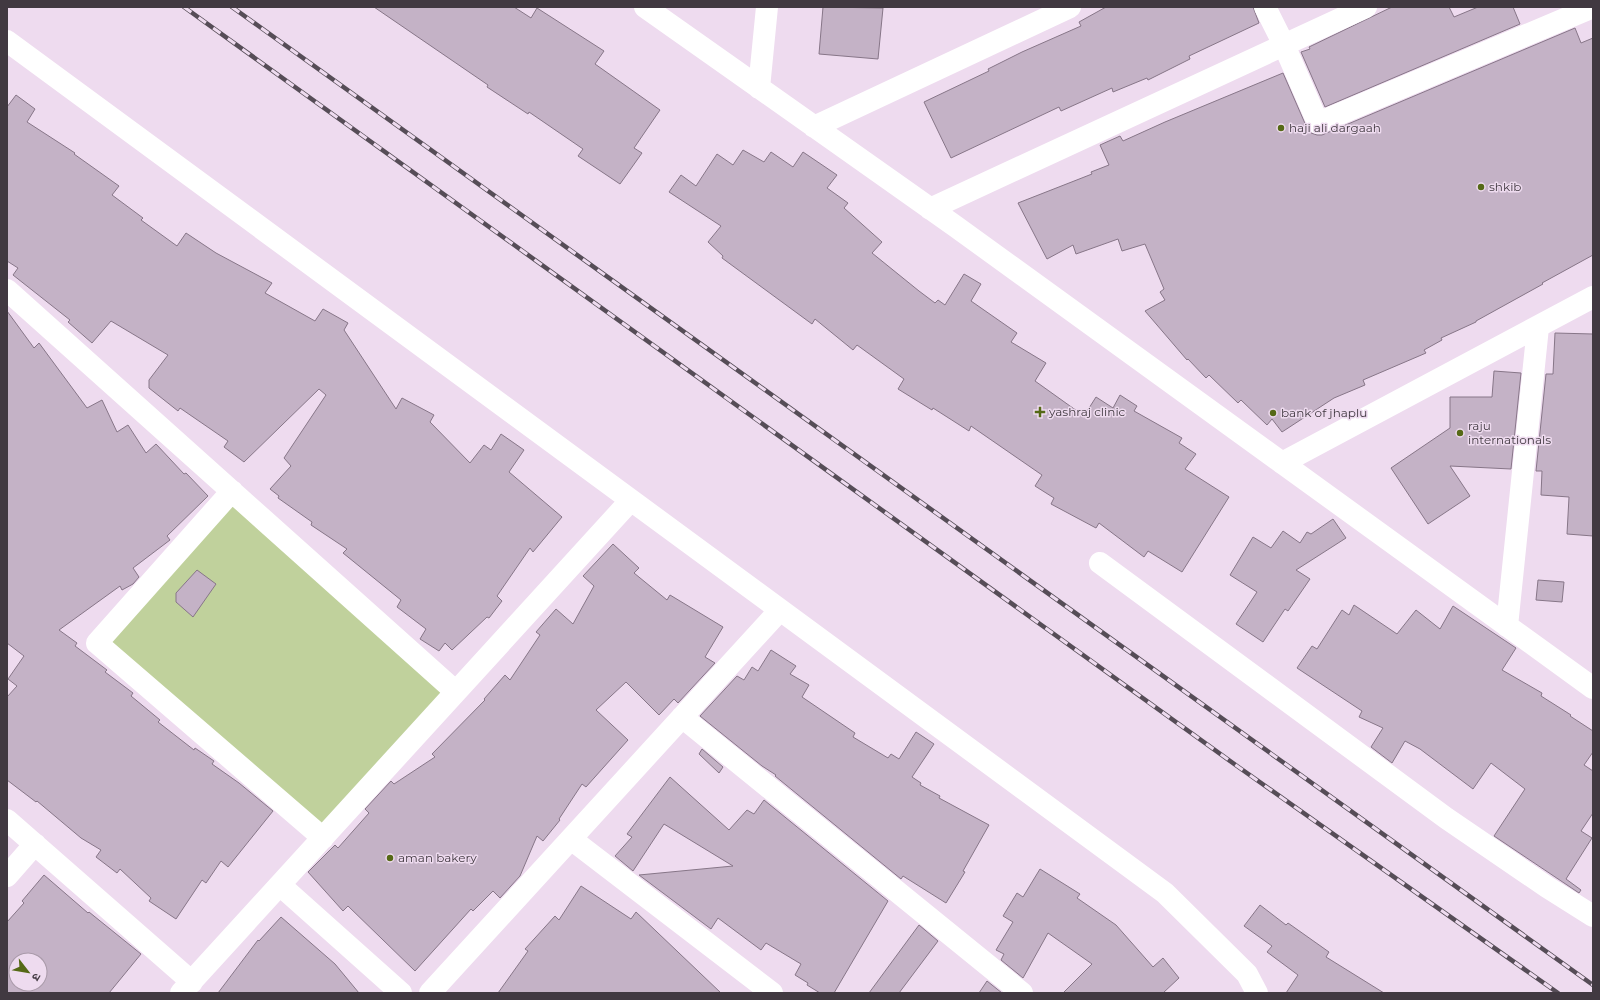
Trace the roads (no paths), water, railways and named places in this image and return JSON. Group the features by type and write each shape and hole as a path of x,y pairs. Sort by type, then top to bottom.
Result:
{"street":[{"path":"645,7 930,209 1593,688"},
{"path":"759,88 767,7"},
{"path":"1265,7 1284,45 1318,123 1593,7"},
{"path":"930,209 1366,7"},
{"path":"814,127 1060,10"},
{"path":"7,41 1165,893 1247,974 1257,993"},
{"path":"7,290 456,692"},
{"path":"1282,463 1593,297"},
{"path":"1507,626 1538,327"},
{"path":"232,491 97,643 323,838"},
{"path":"7,820 35,844 186,987 631,500"},
{"path":"1100,563 1446,818 1547,887 1593,916"},
{"path":"430,993 780,610"},
{"path":"682,717 1022,993"},
{"path":"571,839 772,993"},
{"path":"7,876 35,844"},
{"path":"280,885 400,993"}],"railway":[{"path":"184,7 1237,766 1558,993"},
{"path":"232,7 1593,985"}],"place":[{"name":"haji ali dargaah","path":"1281,128"},
{"name":"shkib","path":"1481,187"},
{"name":"yashraj clinic","path":"1040,412"},
{"name":"bank of jhaplu","path":"1273,413"},
{"name":"raju internationals","path":"1460,433"},
{"name":"aman bakery","path":"390,858"}]}
